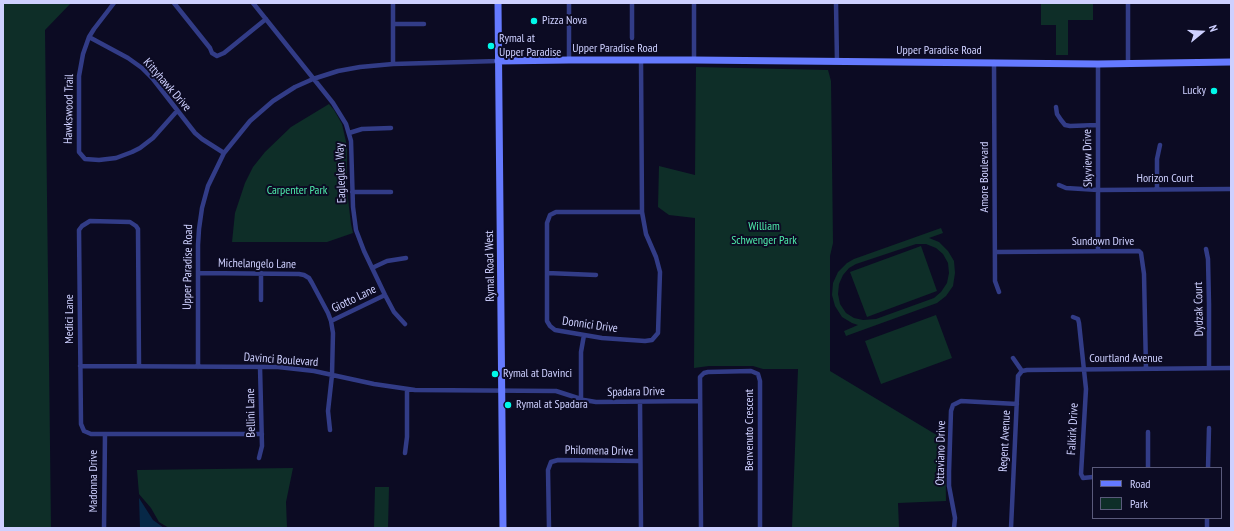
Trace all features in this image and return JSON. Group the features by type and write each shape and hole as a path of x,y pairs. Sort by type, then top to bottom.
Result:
{"main road":[{"name":"Rymal Road West","path":"498,3 503,528"},
{"name":"Upper Paradise Road","path":"498,61 694,60 1098,64 1231,62"}],"street":[{"name":"Hawkswood Trail","path":"114,3 90,36 82,54 79,76 78,150 83,158 99,160 116,158 136,150 153,138 177,111"},
{"path":"174,3 210,48 212,53 216,56 222,55 266,19"},
{"name":"Eagleglen Way","path":"253,3 342,116 349,133 352,147 352,207 356,230 385,296 394,312 405,324"},
{"path":"393,3 393,64"},
{"path":"569,3 569,60"},
{"path":"632,3 632,38"},
{"path":"694,3 694,60"},
{"path":"836,3 836,62"},
{"path":"1128,3 1128,63"},
{"path":"393,24 424,24"},
{"name":"Kittyhawk Drive","path":"90,36 142,68 195,133 224,153"},
{"name":"Donnici Drive","path":"642,60 642,212 646,234 656,257 660,272 658,332 652,340 645,341 602,338 555,330 547,321 547,223 550,215 556,212 642,212"},
{"name":"Upper Paradise Road","path":"198,367 198,237 202,208 208,186 224,153 250,121 260,111 284,94 313,79 338,71 393,64 498,61"},
{"name":"Amore Boulevard","path":"994,62 995,284 999,292"},
{"name":"Skyview Drive","path":"1098,64 1098,251"},
{"path":"1056,107 1057,114 1065,125 1097,125"},
{"path":"349,133 362,129 391,128"},
{"path":"1157,189 1156,159 1160,145"},
{"name":"Horizon Court","path":"1058,185 1066,188 1098,190 1231,189"},
{"path":"352,192 391,192"},
{"name":"Medici Lane","path":"139,366 138,229 130,222 90,221 82,226 80,230 80,366 82,428 87,433 91,434 262,434"},
{"name":"Dydzak Court","path":"1206,249 1208,259 1210,304 1209,368"},
{"name":"Sundown Drive","path":"996,252 1136,250 1141,253 1144,274 1146,369"},
{"path":"372,268 387,261 406,258"},
{"name":"Michelangelo Lane","path":"198,273 299,274 309,278 316,289 331,322 334,341 328,411 330,430"},
{"path":"261,273 261,300"},
{"path":"548,273 596,275"},
{"name":"Giotto Lane","path":"331,322 385,296"},
{"path":"1073,317 1078,319 1079,323 1084,370"},
{"path":"581,399 581,352 584,334"},
{"path":"1014,358 1022,371"},
{"name":"Davinci Boulevard","path":"80,366 297,368 374,384 407,389 435,391 502,391"},
{"name":"Bellini Lane","path":"259,458 262,446 260,367"},
{"name":"Courtland Avenue","path":"1022,371 1231,368"},
{"name":"Falkirk Drive","path":"1084,370 1086,389 1081,474 1083,478 1092,477"},
{"name":"Regent Avenue","path":"1011,528 1018,376 1022,371"},
{"name":"Benvenuto Crescent","path":"701,528 700,377 704,373 708,372 751,372 758,374 760,381 760,528"},
{"path":"405,453 407,437 407,389"},
{"name":"Spadara Drive","path":"502,391 556,391 596,402 700,401"},
{"name":"Ottaviano Drive","path":"954,528 955,518 949,486 951,411 953,405 961,401 1017,404"},
{"path":"640,402 641,528"},
{"path":"1208,467 1209,428"},
{"path":"1148,432 1148,467"},
{"name":"Madonna Drive","path":"104,434 104,528"},
{"name":"Philomena Drive","path":"549,528 548,470 551,462 558,460 640,462"}],"green space":[{"path":"3,3 71,3 45,30 51,528 3,528"},
{"path":"1041,3 1093,3 1093,20 1068,20 1068,55 1056,55 1056,25 1041,25"},
{"name":"William Schwenger Park","path":"696,67 828,70 831,81 833,243 830,256 830,371 945,440 946,501 898,503 899,528 792,528 798,369 763,369 753,366 709,366 694,368 695,218 669,215 658,207 659,166 695,175"},
{"name":"Carpenter Park","path":"329,104 342,124 347,146 347,190 353,233 327,242 232,242 235,213 245,183 253,167 265,152 291,127"},
{"path":"941,228 943,233 929,238 939,242 948,251 954,261 955,273 953,286 946,296 937,303 846,336 844,331 858,325 842,317 835,306 832,295 833,283 838,272 847,263 854,259","holes":["916,244 926,244 936,248 943,254 948,263 949,273 947,283 941,292 934,298 876,319 863,320 854,318 846,313 840,304 838,294 839,284 843,275 849,268 856,264"]},
{"path":"921,246 937,291 867,317 850,272"},
{"path":"936,315 952,358 881,384 865,341"},
{"path":"293,468 286,502 287,528 169,528 159,522 151,508 139,494 137,470"},
{"path":"375,487 389,487 388,528 374,528"}],"water":[{"path":"139,498 153,520 164,528 140,528"}],"place":[{"name":"Pizza Nova","path":"534,21"},
{"name":"Rymal at Upper Paradise","path":"491,46"},
{"name":"Lucky","path":"1214,91"},
{"name":"Rymal at Davinci","path":"495,374"},
{"name":"Rymal at Spadara","path":"508,405"}]}
